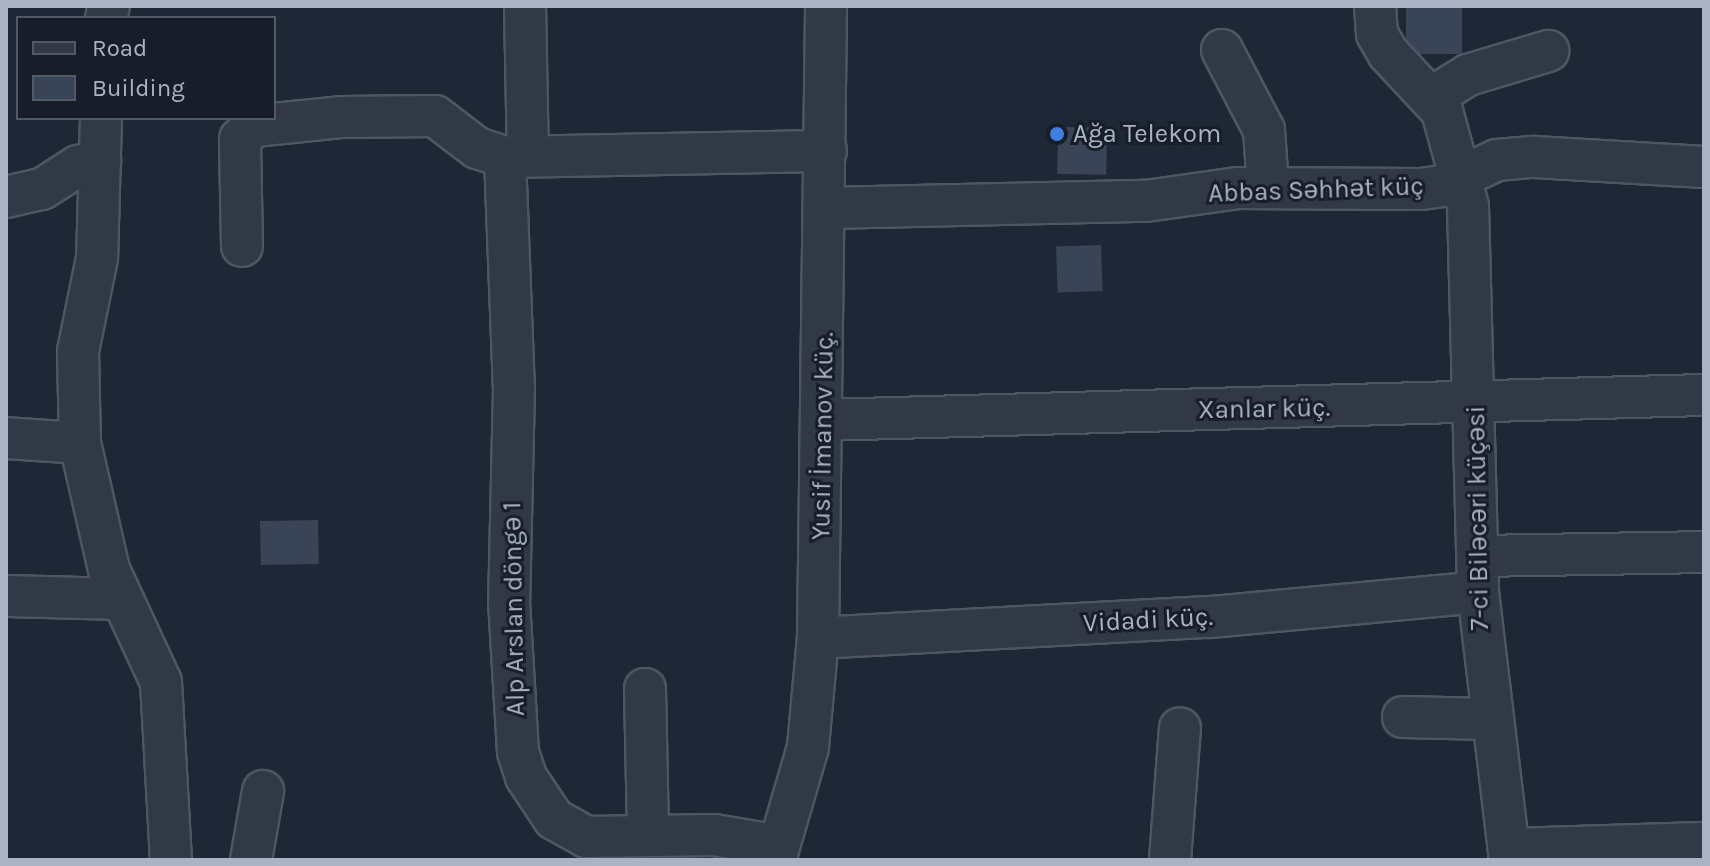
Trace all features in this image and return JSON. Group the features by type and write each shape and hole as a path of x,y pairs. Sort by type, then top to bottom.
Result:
{"street":[{"name":"Alp Arslan döngə 1","path":"525,6 517,157 509,601 518,752 526,777 554,819 570,832 586,837 714,835 777,853"},
{"name":"Yusif İmanov küç.","path":"777,853 808,747 818,638 827,208 826,6"},
{"name":"7-ci Biləcəri küçəsi","path":"1375,6 1377,34 1388,53 1431,98 1448,127 1472,247 1478,574 1490,719 1509,855"},
{"path":"1222,50 1264,130 1268,187"},
{"path":"1431,98 1468,75 1548,51"},
{"path":"242,246 240,139 254,126 341,117 435,116 477,148 517,157 826,151"},
{"path":"101,120 97,258 78,351 80,443 85,478 119,599 161,682 171,860"},
{"name":"Abbas Səhhət küç","path":"827,208 1146,201 1268,187 1421,189 1497,160 1535,157 1704,167"},
{"path":"6,197 42,189 78,166 100,161"},
{"name":"Xanlar küç.","path":"824,420 1475,404 1704,395"},
{"path":"6,438 80,443"},
{"name":"Vidadi küç.","path":"818,638 1211,617 1478,574 1704,552"},
{"path":"6,596 119,599"},
{"path":"645,689 648,836"},
{"path":"1403,717 1490,719"},
{"path":"1170,860 1180,728"},
{"path":"251,860 263,791"},
{"path":"1509,855 1690,849"}],"building":[{"path":"1406,6 1462,6 1462,54 1406,54"},
{"path":"1058,127 1107,128 1106,175 1057,174"},
{"path":"1101,245 1103,291 1058,293 1056,247"},
{"path":"318,520 319,564 261,565 260,521"}],"place":[{"name":"Ağa Telekom","path":"1057,134"}]}
